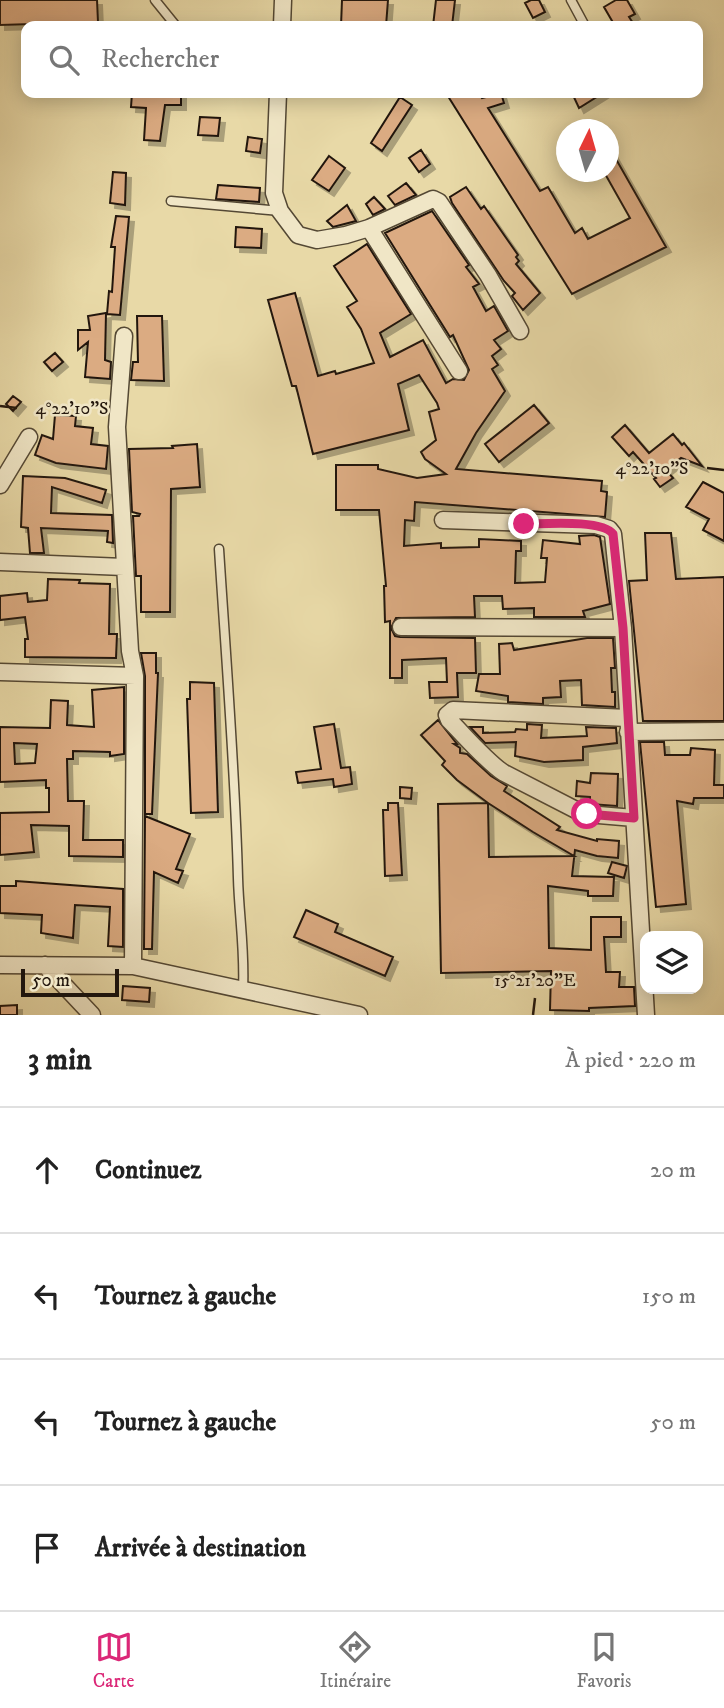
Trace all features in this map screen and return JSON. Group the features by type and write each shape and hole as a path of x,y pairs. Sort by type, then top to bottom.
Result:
{"street":[{"path":"282,21 283,0"},
{"path":"278,98 274,193 279,211 298,235 306,239 331,239 369,228 433,199 439,202 481,265 520,331"},
{"path":"369,228 459,371"},
{"path":"124,335 117,427 130,651 135,676 133,966"},
{"path":"0,485 29,437"},
{"path":"443,520 596,525 609,529 614,541 623,628 646,1015"},
{"path":"0,562 124,567"},
{"path":"401,627 623,628"},
{"path":"0,672 135,676"},
{"path":"634,818 578,811 504,773 495,768 447,715 453,709 724,731"},
{"path":"0,965 133,966 359,1015"},
{"path":"45,965 92,1015"}],"lane":[{"path":"155,0 172,21"},
{"path":"572,0 582,21"},
{"path":"171,201 279,211"},
{"path":"219,549 235,788 244,959 243,989"}],"building":[{"path":"0,0 97,0 98,21 21,21 21,24 0,25"},
{"path":"342,0 388,0 386,21 341,21"},
{"path":"436,0 455,0 453,21 434,21"},
{"path":"539,0 545,12 533,18 525,3"},
{"path":"616,0 627,0 635,14 629,17 632,21 612,21 604,7"},
{"path":"132,98 181,98 181,105 165,105 160,141 144,140 146,108 131,107"},
{"path":"399,98 412,105 382,151 371,143"},
{"path":"449,98 502,98 504,103 488,108 540,191 548,187 575,233 582,228 588,239 630,218 610,182 619,182 619,164 666,247 572,294"},
{"path":"574,98 595,98 579,108"},
{"path":"200,117 220,118 218,136 198,135"},
{"path":"248,137 262,139 260,153 246,151"},
{"path":"421,150 430,164 419,172 409,158"},
{"path":"329,156 345,168 329,191 312,180"},
{"path":"113,172 126,173 125,205 110,203"},
{"path":"406,183 416,195 395,205 388,196"},
{"path":"218,185 260,188 259,202 216,199"},
{"path":"466,187 481,209 484,206 518,255 516,257 519,261 516,264 540,293 523,310 512,296 515,293 504,281 452,203 450,197"},
{"path":"374,197 385,209 373,215 366,204"},
{"path":"347,205 356,221 333,227 327,221"},
{"path":"432,211 469,265 466,267 479,284 473,287 486,311 494,306 508,331 494,340 501,349 492,356 498,365 492,369 505,391 476,433 456,469 602,481 601,491 607,492 605,517 415,502 414,521 405,520 404,546 441,543 441,548 479,547 479,539 521,541 521,551 516,551 515,583 545,582 547,558 541,558 543,540 580,544 579,536 594,535 600,537 610,604 583,611 585,617 534,617 534,608 503,609 502,596 474,596 475,617 396,618 391,628 395,636 475,638 476,673 457,673 458,697 430,698 429,682 447,682 446,658 402,660 402,678 390,678 390,621 385,622 386,586 379,510 336,510 336,465 378,465 378,469 417,478 446,474 425,459 421,452 436,440 429,412 439,409 437,403 419,375 398,384 409,430 313,454 296,386 292,386 268,300 295,293 318,376 335,371 336,374 374,363 361,329 347,307 357,301 334,266 367,244 411,314 380,333 390,357 423,340 446,383 453,379 464,380 469,370 453,335 450,337 385,233"},
{"path":"116,216 129,217 120,315 107,314 109,291 112,292 115,247 111,247"},
{"path":"236,227 262,229 261,248 235,247"},
{"path":"106,313 105,360 111,362 110,379 85,377 88,342 78,350 78,330 90,330 88,316"},
{"path":"137,316 162,316 164,381 131,380 133,362 138,362"},
{"path":"55,353 63,362 52,371 44,362"},
{"path":"13,396 21,402 13,411 6,404"},
{"path":"534,405 549,423 499,462 485,444"},
{"path":"55,415 76,416 75,426 93,428 91,444 108,446 106,469 56,463 35,455 42,435 53,439"},
{"path":"625,425 649,453 673,434 682,445 684,443 702,466 681,458 666,470 673,478 660,487 654,479 656,478 633,452 629,456 612,437"},
{"path":"197,444 200,487 171,489 170,612 141,612 141,576 136,576 133,516 140,514 132,512 129,449 173,448 172,446"},
{"path":"23,476 65,478 106,490 102,503 52,487 51,513 112,515 113,543 107,542 108,531 41,528 44,553 30,553 28,528 21,527"},
{"path":"703,482 724,493 724,541 703,530 709,519 686,507"},
{"path":"645,533 671,533 676,579 724,577 724,721 643,721 629,581 647,580"},
{"path":"48,579 110,584 109,634 117,634 116,658 25,657 25,639 28,639 25,617 0,620 0,596 27,593 28,602 47,600"},
{"path":"587,638 613,638 615,668 611,668 615,707 582,705 581,680 560,681 561,697 543,698 543,704 508,702 508,696 476,691 479,674 500,674 499,644 512,643 514,650"},
{"path":"141,653 156,653 158,673 152,814 145,814 145,676"},
{"path":"190,682 214,683 218,812 191,813 187,699 190,699"},
{"path":"124,687 124,754 110,756 110,752 73,751 73,759 67,759 68,801 84,801 83,840 123,840 123,857 69,856 69,826 31,825 34,852 0,855 0,813 49,812 49,788 46,788 46,780 0,782 0,727 50,728 51,700 68,701 67,725 94,727 92,690","holes":["14,743 37,744 35,763 15,764"]},
{"path":"438,720 457,744 454,744 460,748 460,753 467,754 491,776 507,786 504,791 560,827 557,830 597,841 619,841 618,858 575,850 572,876 614,877 613,896 588,896 588,891 548,886 549,948 591,950 591,917 621,917 621,937 604,937 606,972 620,972 619,987 634,987 635,1006 589,1008 589,1011 550,1010 551,971 441,973 438,804 488,803 442,765 445,761 421,735","holes":["488,803 574,856 489,857"]},
{"path":"334,724 341,768 350,767 352,784 334,787 333,779 298,783 296,772 321,769 314,727"},
{"path":"527,724 542,725 541,738 587,736 586,727 616,728 617,743 583,747 583,760 544,762 515,756 516,742 485,743 470,727 483,727 483,733 515,732 516,729 527,730"},
{"path":"640,742 664,742 665,755 690,755 691,748 715,750 714,785 724,785 724,798 694,798 693,804 677,801 686,904 656,907"},
{"path":"591,773 618,774 617,806 590,804 590,797 576,796 577,781 590,783"},
{"path":"400,787 412,788 411,799 400,798"},
{"path":"388,803 398,803 402,875 385,876 383,810 388,810"},
{"path":"145,816 190,834 176,869 183,871 178,883 154,872 152,949 144,949"},
{"path":"612,862 627,866 624,878 608,873"},
{"path":"16,881 123,889 123,947 108,946 110,907 75,905 73,938 41,933 42,915 0,913 0,886 16,886"},
{"path":"306,910 338,924 335,932 393,957 385,976 294,937"},
{"path":"123,986 150,988 149,1002 122,1000"},
{"path":"17,1005 17,1015 0,1015 0,1006"}],"route":[{"path":"524,524 596,525 609,529 613,534 623,628 634,818 587,814"}]}
